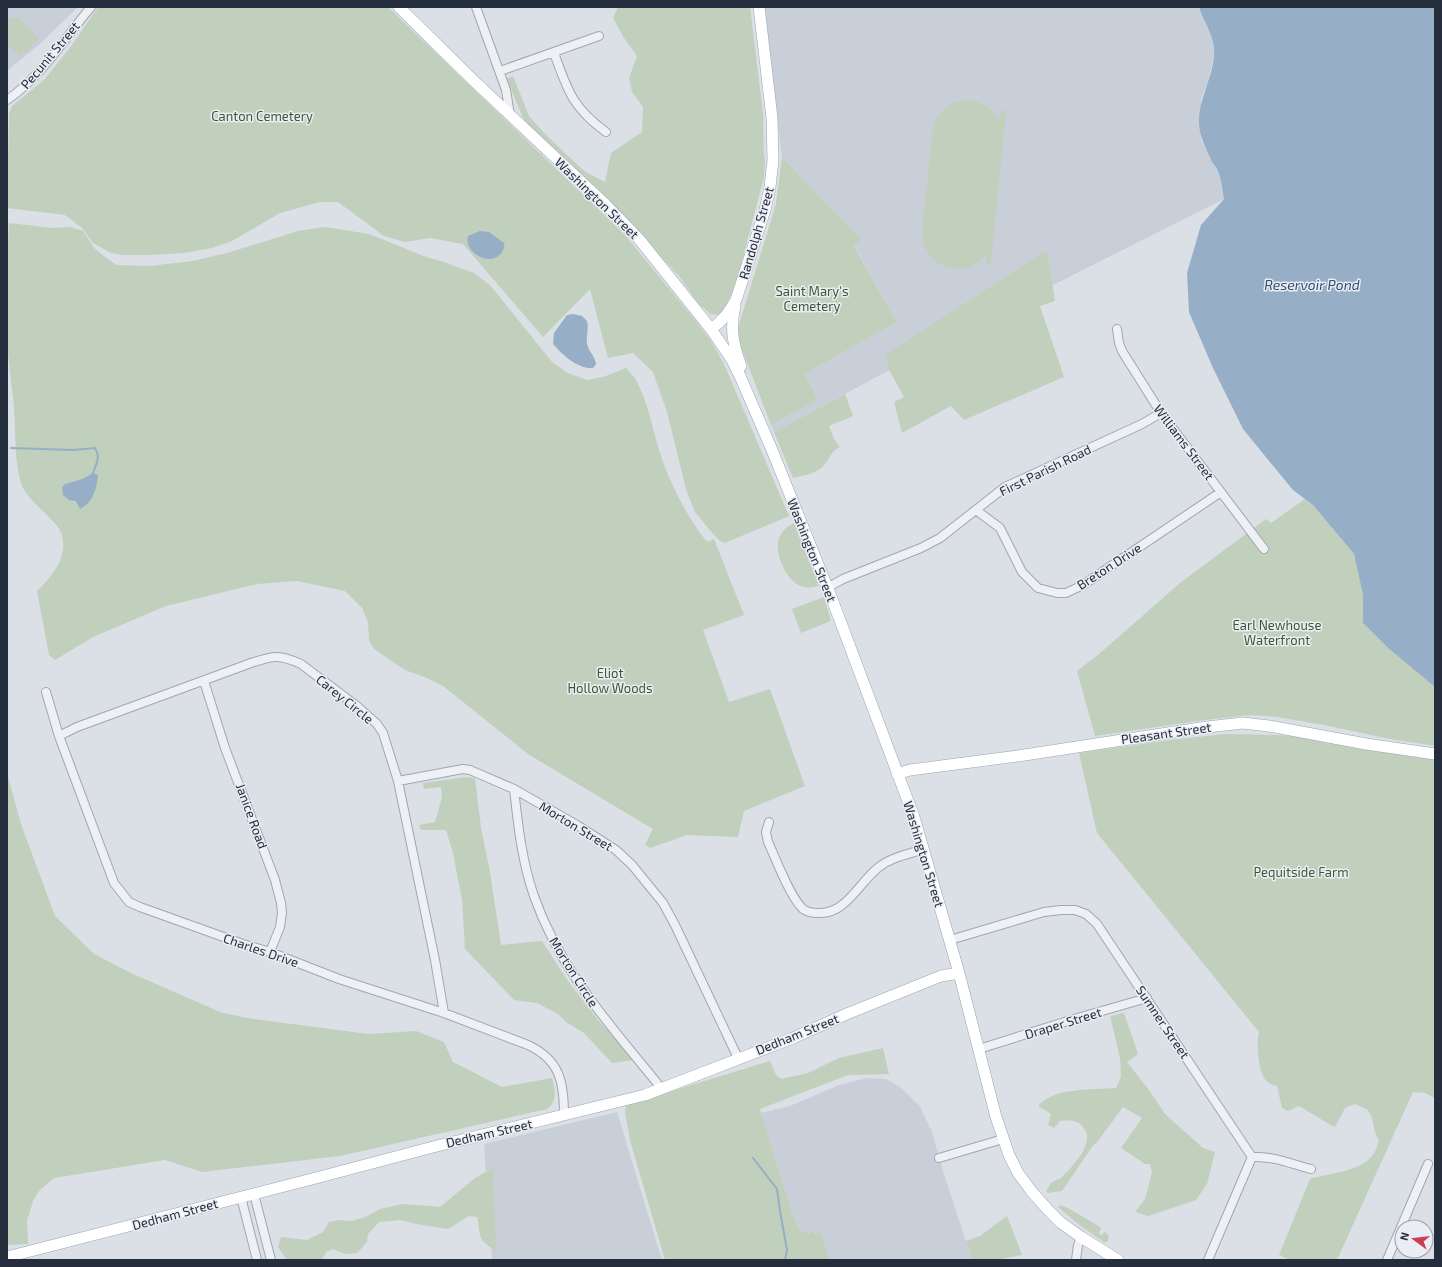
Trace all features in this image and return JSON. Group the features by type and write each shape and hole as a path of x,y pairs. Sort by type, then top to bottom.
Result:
{"main road":[{"name":"Washington Street","path":"399,7 510,115 606,205 639,239 714,332 732,360 758,418 827,588 914,817 950,940 996,1117 1009,1155 1018,1173 1032,1192 1060,1222 1118,1260"},
{"name":"Randolph Street","path":"714,332 729,313 736,300 765,210 770,187 773,160 772,118 759,7"},
{"name":"Washington Street","path":"736,300 733,314 733,341 746,382 756,406 758,418"},
{"path":"714,332 726,328 733,314"},
{"name":"Pleasant Street","path":"897,774 910,770 1244,723 1435,754"},
{"name":"Dedham Street","path":"7,1257 432,1147 644,1095 793,1038 849,1013 941,976 959,973"}],"street":[{"name":"Pecunit Street","path":"7,100 19,92 36,76 91,7"},
{"path":"476,7 506,90 510,115"},
{"path":"500,71 599,36"},
{"path":"554,52 571,97 580,110 592,122 606,132"},
{"name":"Williams Street","path":"1117,329 1122,351 1161,413 1264,549"},
{"name":"First Parish Road","path":"827,588 843,579 921,548 940,538 1005,487 1142,424 1161,413"},
{"name":"Breton Drive","path":"976,510 1000,528 1022,572 1029,580 1038,588 1057,593 1066,593 1083,584 1221,492"},
{"name":"Carey Circle","path":"59,736 78,727 251,663 274,656 292,660 301,664 358,707 377,724 383,733 398,781 435,960 444,1013"},
{"name":"Janice Road","path":"204,681 225,748 275,880 282,903 280,927 270,952"},
{"name":"Charles Drive","path":"46,692 59,736 114,883 129,902 270,952 339,979 444,1013 539,1050 550,1059 558,1071 562,1083 564,1115"},
{"name":"Morton Street","path":"398,781 463,769 470,770 514,789 616,850 632,865 663,903 676,925 738,1058"},
{"name":"Morton Circle","path":"514,789 526,869 534,896 557,950 583,990 610,1027 662,1089"},
{"path":"769,822 766,832 768,842 795,899 804,910 814,913 835,911 878,868 895,858 924,849"},
{"name":"Sumner Street","path":"950,940 1044,912 1075,910 1086,914 1097,924 1252,1157"},
{"name":"Draper Street","path":"979,1049 1074,1018 1147,998"},
{"path":"939,1158 1003,1140"},
{"path":"1208,1260 1252,1157 1266,1156 1277,1158 1312,1170"},
{"path":"1387,1260 1428,1164"},
{"path":"254,1194 271,1260"},
{"path":"241,1197 258,1260"},
{"path":"1076,1260 1081,1237"}],"shaded area":[{"path":"7,7 78,7 40,44 7,71"},
{"path":"764,7 1199,7 1214,46 1214,55 1208,81 1201,99 1201,140 1221,179 1224,199 966,329 774,432 771,425 818,400 805,374 897,322 854,245 861,239 782,157"},
{"path":"867,1078 886,1079 900,1087 919,1105 932,1132 972,1260 830,1260 820,1233 815,1234 813,1231 801,1233 792,1213 761,1113 790,1106 839,1085"},
{"path":"617,1112 662,1260 492,1260 484,1144"}],"green space":[{"name":"Canton Cemetery","path":"98,7 388,7 624,234 696,321 711,341 724,364 789,516 725,543 720,541 713,534 695,512 686,489 667,412 653,372 633,353 608,358 590,289 543,337 463,244 430,238 405,242 384,236 338,202 320,202 280,213 232,241 212,248 184,253 149,255 123,255 111,253 93,243 82,228 65,215 7,208 9,114 12,106 44,80 72,45"},
{"path":"618,7 750,7 763,113 765,159 764,177 737,280 727,304 721,313 717,315 710,314 698,303 679,276 600,192 533,130 523,118 507,79 513,76 529,116 543,132 584,171 605,182 611,153 642,132 643,107 632,92 629,78 637,56 624,38 613,18"},
{"path":"11,18 20,18 39,39 21,56 7,45 7,20"},
{"path":"963,100 984,104 993,111 1000,120 1001,110 1006,110 991,265 986,265 986,255 976,263 966,268 955,269 945,267 936,262 929,254 924,243 922,231 933,127 937,117 944,109 953,103"},
{"name":"Saint Mary's Cemetery","path":"782,157 861,239 854,246 897,322 805,374 818,400 771,425 741,347 739,328 776,204"},
{"name":"Eliot Hollow Woods","path":"9,223 53,228 70,227 83,231 95,249 116,265 149,266 193,261 227,253 298,231 325,227 369,234 426,257 474,273 490,285 552,362 568,373 587,380 603,377 626,368 635,378 640,389 648,409 662,459 676,492 693,523 707,542 714,539 744,615 703,630 729,702 770,689 805,786 744,811 738,837 687,835 650,848 645,845 653,829 528,754 443,686 405,670 374,649 369,640 368,622 362,608 345,591 297,581 257,584 166,606 93,637 55,660 49,655 37,591 53,573 61,559 63,543 62,535 55,523 24,490 19,474 16,456 14,408 6,324","holes":["93,473 80,509 62,487 65,484 82,479"]},
{"path":"1047,250 1055,301 1040,306 1064,377 964,420 951,406 902,433 894,402 904,397 889,370 885,355"},
{"path":"845,394 853,416 829,426 834,439 840,447 834,451 824,465 815,472 793,478 774,432"},
{"name":"Earl Newhouse Waterfront","path":"1305,499 1313,505 1354,554 1363,595 1363,623 1388,648 1435,687 1435,746 1390,739 1277,717 1251,715 1095,736 1077,671 1099,654 1180,583 1266,519 1271,523"},
{"path":"794,523 819,586 804,587 798,585 787,574 783,566 778,550 778,542 783,532"},
{"path":"824,597 831,621 801,633 792,609"},
{"name":"Pequitside Farm","path":"1225,734 1306,737 1435,759 1435,1098 1425,1093 1413,1092 1337,1260 1290,1260 1279,1255 1310,1179 1353,1168 1367,1161 1373,1155 1379,1141 1368,1110 1355,1104 1345,1108 1335,1127 1299,1106 1288,1111 1282,1108 1277,1086 1268,1082 1262,1073 1258,1051 1259,1032 1097,833 1079,753"},
{"path":"7,773 21,824 55,916 94,954 131,973 220,1012 247,1018 368,1034 416,1031 444,1042 453,1062 502,1087 552,1078 555,1091 553,1102 547,1109 340,1156 202,1172 165,1160 54,1178 39,1191 33,1201 27,1221 28,1244 7,1245"},
{"path":"466,777 475,778 481,828 490,872 501,945 542,941 568,981 598,1020 635,1060 612,1063 584,1033 566,1022 558,1014 537,1003 514,1000 465,949 462,900 453,853 446,830 421,830 419,825 435,822 442,797 441,787 424,789 423,783"},
{"path":"1124,1013 1138,1054 1127,1062 1149,1090 1165,1114 1203,1148 1215,1152 1207,1184 1196,1200 1148,1216 1135,1212 1145,1199 1152,1173 1150,1164 1145,1164 1121,1148 1142,1118 1123,1107 1092,1147 1062,1191 1048,1193 1046,1191 1051,1183 1062,1177 1076,1162 1087,1142 1087,1136 1083,1127 1074,1121 1060,1121 1054,1128 1048,1125 1051,1114 1038,1106 1045,1100 1063,1092 1116,1088 1121,1077 1120,1058 1110,1016"},
{"path":"883,1048 889,1074 848,1075 760,1109 792,1213 801,1233 805,1231 808,1233 813,1231 815,1234 820,1232 830,1260 665,1260 631,1144 625,1113 626,1105 770,1061 776,1075 781,1079 808,1073 839,1058"},
{"path":"493,1168 496,1251 485,1243 480,1237 477,1217 469,1216 448,1229 400,1220 379,1222 368,1234 367,1242 357,1253 345,1254 333,1249 326,1252 322,1260 287,1260 278,1247 281,1237 307,1240 323,1232 329,1222 339,1220 351,1221 366,1217 380,1209 403,1204 440,1207 475,1178"},
{"path":"1060,1205 1070,1209 1102,1228 1099,1234 1101,1235 1105,1232 1109,1236 1108,1241 1105,1243 1077,1223 1058,1207"},
{"path":"1007,1216 1022,1255 995,1260 972,1260 966,1241 980,1236"}],"water":[{"name":"Reservoir Pond","path":"1199,7 1435,7 1435,687 1388,648 1363,623 1363,595 1354,554 1313,505 1293,490 1243,429 1213,368 1189,312 1187,273 1201,225 1224,199 1217,169 1205,147 1199,127 1200,112 1214,57 1214,47"},
{"path":"480,231 489,232 504,243 502,252 497,257 485,259 474,253 470,248 468,236"},
{"path":"573,314 582,316 587,321 587,344 596,364 593,368 587,368 576,364 566,357 553,344 554,333 567,315"},
{"path":"93,473 98,475 94,495 88,503 80,509 75,501 69,500 63,495 62,487 65,484 82,479"}],"waterway":[{"path":"11,448 73,450 95,448 98,457 93,473"},
{"path":"753,1158 777,1189 787,1250 785,1260"}]}
